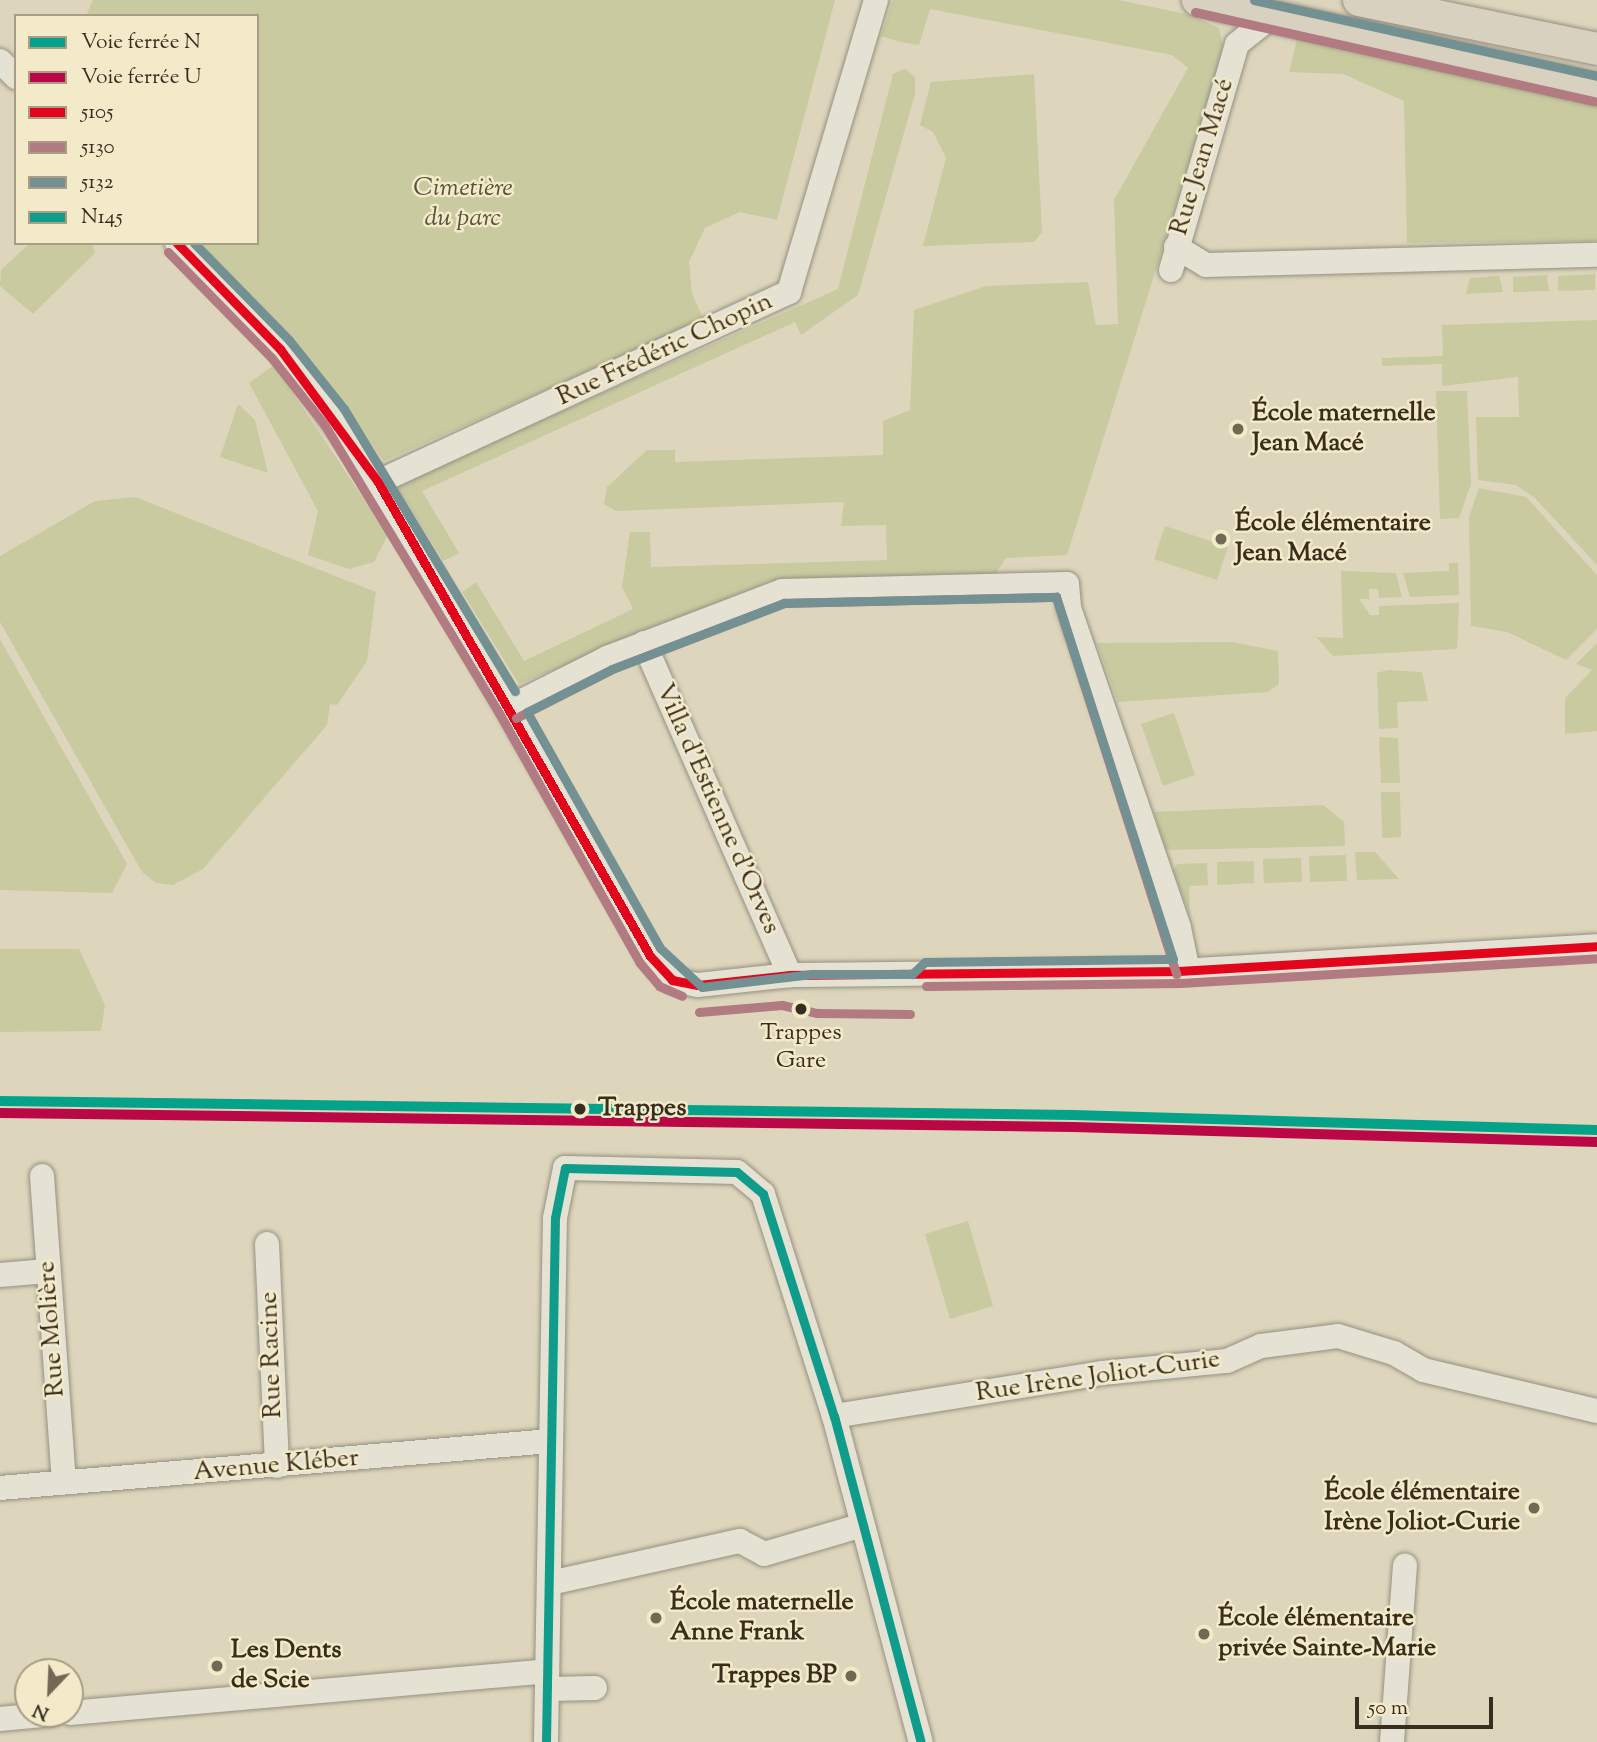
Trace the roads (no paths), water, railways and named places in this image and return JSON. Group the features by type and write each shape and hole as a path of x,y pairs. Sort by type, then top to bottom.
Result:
{"main road":[{"path":"1359,0 1597,49"},
{"path":"1209,2 1597,89"}],"street":[{"name":"Rue Frédéric Chopin","path":"378,482 789,292 876,0"},
{"name":"Rue Jean Macé","path":"1209,2 1237,44"},
{"name":"Rue Jean Macé","path":"1272,16 1237,44 1173,258 1206,265 1597,255"},
{"path":"0,61 14,75"},
{"path":"179,245 280,349 378,482 510,707 650,956 667,977 687,985 790,975 1188,971 1597,946"},
{"path":"510,707 644,643 782,591 1067,584 1069,608 1179,928 1188,971"},
{"name":"Villa d'Estienne d'Orves","path":"644,643 790,975"},
{"path":"546,1742 551,1441 561,1177 565,1168 737,1172 763,1194 834,1416 920,1742"},
{"name":"Rue Molière","path":"42,1176 64,1482"},
{"name":"Rue Racine","path":"267,1244 276,1466"},
{"path":"0,1275 47,1271"},
{"name":"Rue Irène Joliot-Curie","path":"834,1416 1102,1373 1227,1361 1261,1346 1338,1336 1360,1341 1423,1370 1597,1411"},
{"name":"Avenue Kléber","path":"0,1488 551,1441"},
{"path":"550,1583 740,1541 764,1554 863,1525"},
{"path":"1392,1742 1405,1565"},
{"path":"84,1712 547,1680 595,1688"}],"rail line":[{"name":"N","path":"0,1101 1073,1115 1597,1130"},
{"name":"U","path":"0,1113 1073,1127 1597,1142"}],"place":[{"name":"École maternelle Jean Macé","path":"1238,429"},
{"name":"École élémentaire Jean Macé","path":"1221,539"},
{"name":"Trappes Gare","path":"801,1009"},
{"name":"Trappes","path":"580,1109"},
{"name":"École élémentaire Irène Joliot-Curie","path":"1534,1508"},
{"name":"École maternelle Anne Frank","path":"656,1618"},
{"name":"École élémentaire privée Sainte-Marie","path":"1204,1634"},
{"name":"Les Dents de Scie","path":"217,1666"},
{"name":"Trappes BP","path":"851,1676"}],"park label":[{"name":"Cimetière du parc","path":"463,204"}]}
